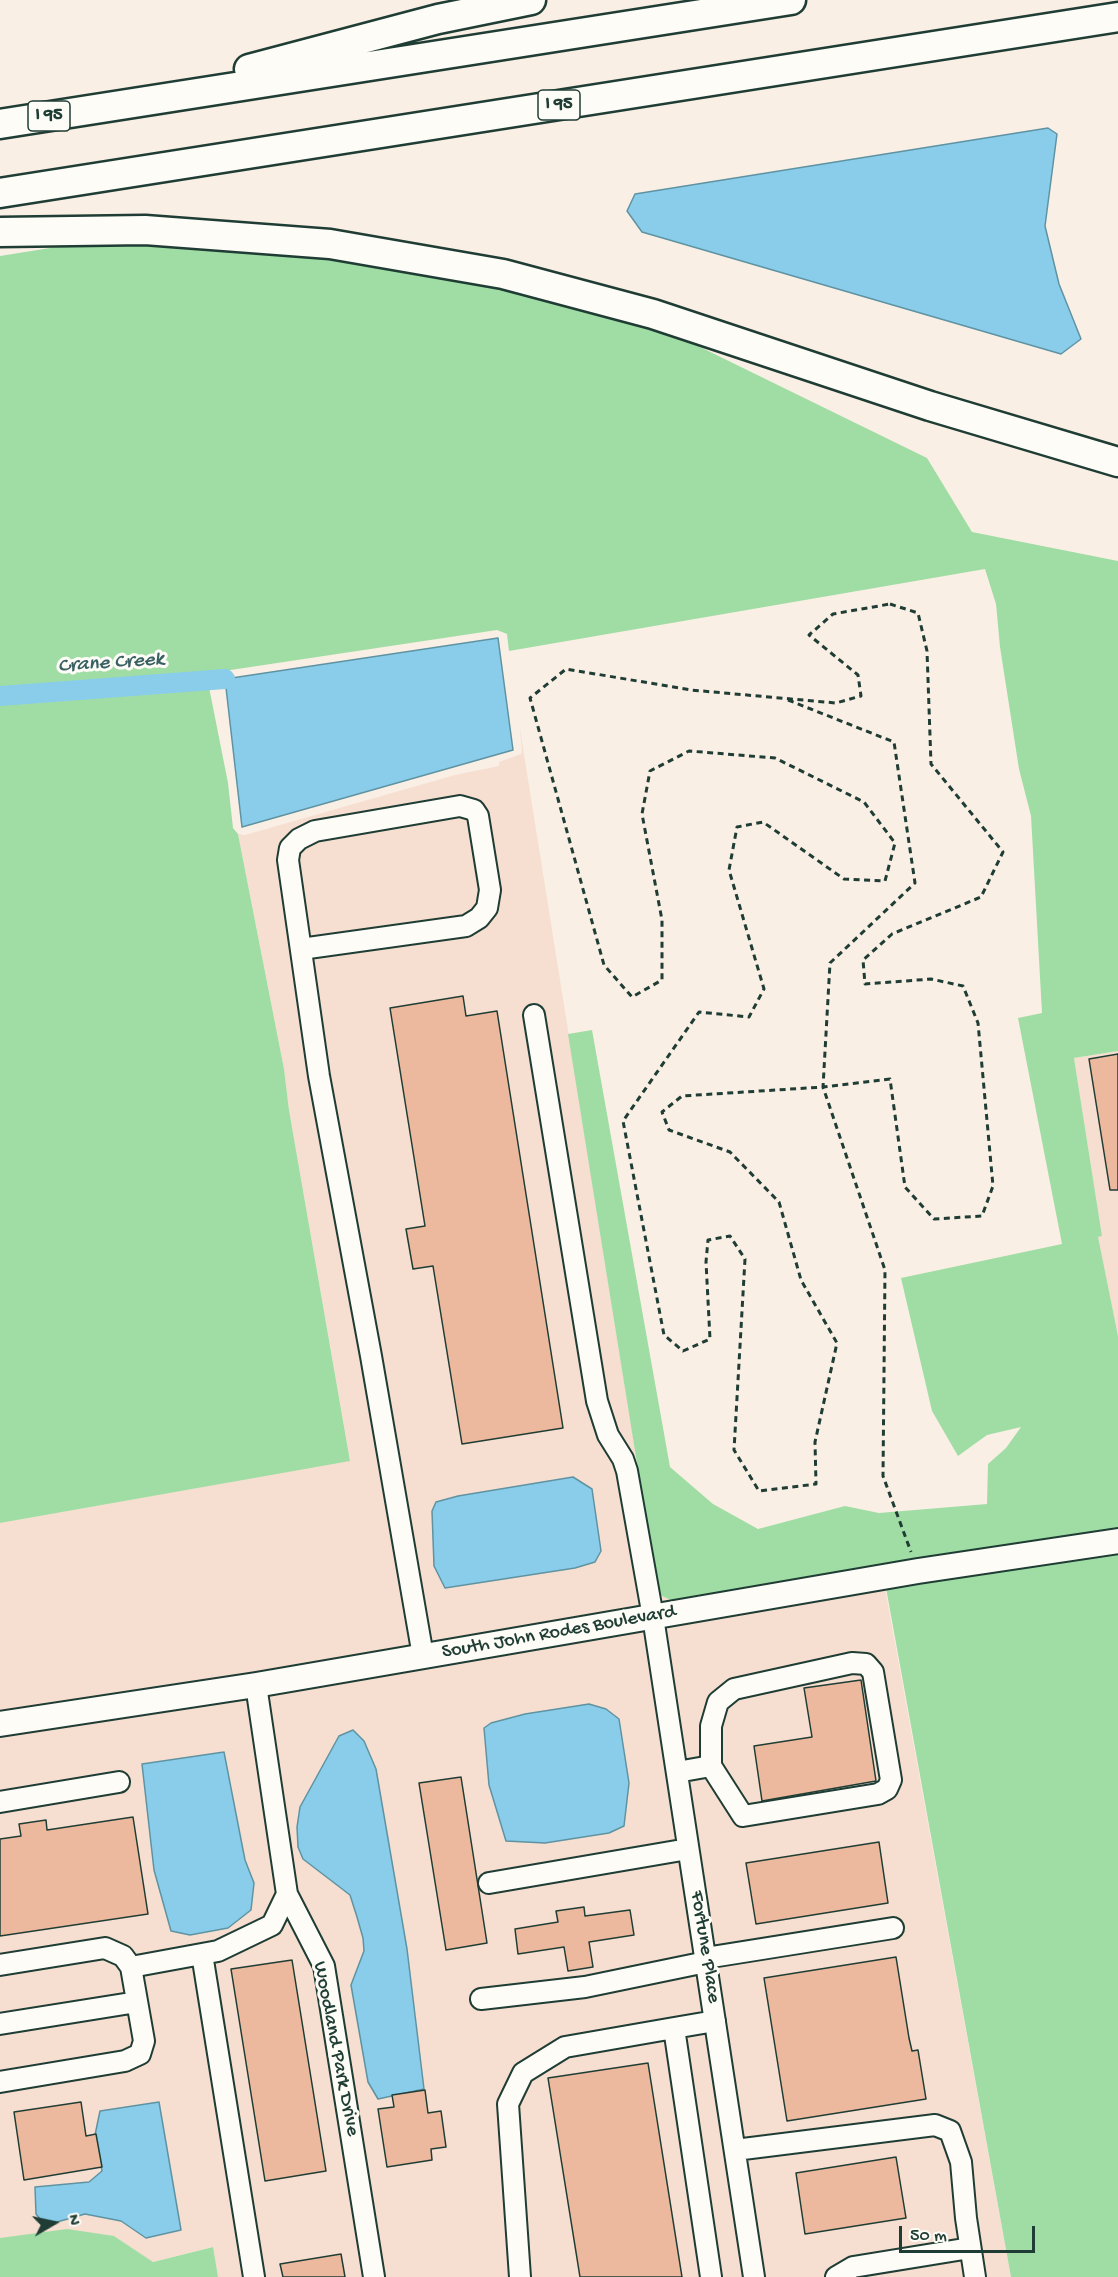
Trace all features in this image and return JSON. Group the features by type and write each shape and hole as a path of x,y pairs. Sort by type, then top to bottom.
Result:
{"highway":[{"path":"99,108 438,19 531,0"},
{"name":"I 95","path":"0,124 791,0"},
{"name":"I 95","path":"0,193 1118,17"},
{"path":"0,232 146,230 330,244 503,274 653,314 930,406 1118,462"}],"main road":[{"name":"South John Rodes Boulevard","path":"0,1724 255,1685 918,1571 1118,1541"}],"street":[{"path":"301,949 466,926 478,918 487,908 490,890 478,816 474,810 460,806 315,831 299,839 290,848 288,860 319,1076 423,1656"},
{"name":"Fortune Place","path":"534,1015 597,1401 608,1435 623,1459 627,1471 653,1617 754,2277"},
{"path":"852,1663 866,1664 873,1672 891,1780 887,1789 878,1794 743,1816 711,1766 711,1726 718,1702 734,1689 852,1663"},
{"name":"Woodland Park Drive","path":"255,1685 287,1894 324,1966 374,2277"},
{"path":"677,1772 711,1766"},
{"path":"0,1802 119,1782"},
{"path":"489,1883 688,1849"},
{"path":"131,1967 218,1951 272,1926 287,1894"},
{"path":"481,1999 585,1987 706,1960 893,1928"},
{"path":"0,1965 105,1948 123,1956 131,1967 144,2041 140,2054 125,2061 0,2082"},
{"path":"202,1954 254,2277"},
{"path":"0,2024 138,2002"},
{"path":"520,2277 508,2104 523,2073 565,2047 715,2022"},
{"path":"674,2028 711,2277"},
{"path":"735,2150 935,2125 950,2131 961,2162 975,2277"},
{"path":"836,2277 853,2267 970,2248"}],"path":[{"path":"890,604 918,613 927,651 931,764 1003,852 981,897 892,934 863,960 865,984 931,979 963,986 978,1023 993,1186 982,1216 934,1219 904,1187 891,1079 822,1087 682,1095 662,1112 669,1130 730,1152 779,1202 801,1280 837,1343 815,1442 816,1484 759,1491 734,1450 746,1258 730,1236 708,1240 706,1262 710,1339 683,1351 664,1335 623,1121 699,1012 749,1017 764,989 729,870 737,826 763,822 844,879 885,881 895,843 864,802 775,758 689,751 650,771 642,814 662,920 662,980 632,997 604,965 530,698 566,669 690,690 836,703 861,696 858,675 809,635 833,614 890,604"},
{"path":"783,698 894,742 915,883 830,963 822,1087 885,1270 883,1476 918,1571"}],"shaded area":[{"path":"519,723 658,1594 677,1603 254,1676 0,1715 0,1523 350,1460 289,1110 284,1069 238,834 245,835 455,775 499,766 499,762 521,754","holes":["573,1477 575,1568 446,1588 527,1486"]},
{"path":"1118,1051 1118,1336 1097,1237 1102,1236 1074,1058"},
{"path":"885,1588 1011,2277 218,2277 212,2247 152,2262 114,2236 0,2238 0,1733","holes":["589,1704 606,1709 619,1719 629,1783 609,1833 545,1843 506,1841 491,1723 525,1714","225,1753 245,1860 254,1883 143,1764","376,1769 416,2016 423,2089 351,1985 364,1951 363,1938 350,1895 303,1859","95,2135 146,2238 121,2221 85,2214 89,2182 102,2171"]}],"green space":[{"path":"100,240 328,254 500,283 649,322 927,458 972,532 1118,561 1118,1051 1074,1058 1102,1236 1098,1237 1118,1336 1118,1532 677,1603 658,1594 568,1034 592,1030 670,1467 713,1504 758,1529 845,1506 879,1513 987,1504 988,1464 1006,1448 1021,1427 987,1435 958,1456 932,1411 901,1278 1062,1244 1018,1018 1042,1013 1031,816 1019,769 1000,647 996,604 985,569 509,651 507,634 497,630 224,671 219,674 216,685 209,687 228,783 233,828 238,834 284,1069 289,1110 350,1461 0,1523 0,256"},
{"path":"1118,1551 1118,2277 1011,2277 886,1588 919,1580"},
{"path":"67,2229 114,2236 153,2262 213,2247 218,2277 0,2277 0,2238"}],"water":[{"path":"1048,128 1057,134 1045,226 1059,284 1081,339 1061,354 642,232 627,211 635,194"},
{"path":"498,638 513,750 242,827 225,679"},
{"path":"573,1477 592,1489 601,1551 595,1562 575,1568 445,1588 434,1566 432,1511 436,1502 458,1496"},
{"path":"589,1704 606,1709 619,1719 629,1783 624,1826 609,1833 545,1843 506,1841 489,1785 484,1728 491,1723 525,1714"},
{"path":"353,1730 364,1741 376,1769 407,1949 424,2089 378,2099 368,2082 351,1985 364,1951 357,1917 350,1895 303,1859 298,1847 297,1827 300,1807 339,1736"},
{"path":"224,1752 245,1860 254,1883 251,1910 228,1928 190,1935 171,1931 154,1870 142,1764"},
{"path":"159,2102 181,2230 146,2238 121,2221 85,2214 57,2222 42,2221 36,2214 35,2187 89,2182 102,2171 95,2135 100,2111"}],"building":[{"path":"463,996 466,1016 497,1011 563,1428 462,1444 433,1266 413,1269 406,1229 425,1226 390,1008"},
{"path":"1118,1054 1118,1190 1110,1190 1089,1059"},
{"path":"861,1680 876,1781 762,1801 754,1746 812,1737 804,1688"},
{"path":"461,1777 487,1943 446,1950 419,1783"},
{"path":"133,1817 148,1914 0,1936 0,1839 21,1836 19,1824 46,1820 47,1830"},
{"path":"879,1842 888,1903 756,1924 746,1863"},
{"path":"584,1907 585,1916 630,1910 634,1935 589,1942 593,1967 568,1971 564,1947 518,1954 515,1929 558,1922 556,1911"},
{"path":"896,1957 909,2038 912,2051 918,2050 926,2099 787,2121 764,1978"},
{"path":"292,1960 326,2171 265,2181 231,1969"},
{"path":"648,2063 682,2277 580,2277 548,2078"},
{"path":"425,2090 428,2113 441,2111 446,2147 431,2149 432,2160 387,2167 378,2109 394,2107 392,2095"},
{"path":"81,2102 86,2136 96,2134 102,2167 24,2180 14,2112"},
{"path":"896,2157 906,2218 805,2234 796,2173"},
{"path":"341,2254 345,2277 283,2277 280,2264"}],"waterway":[{"name":"Crane Creek","path":"0,696 225,679"}]}
